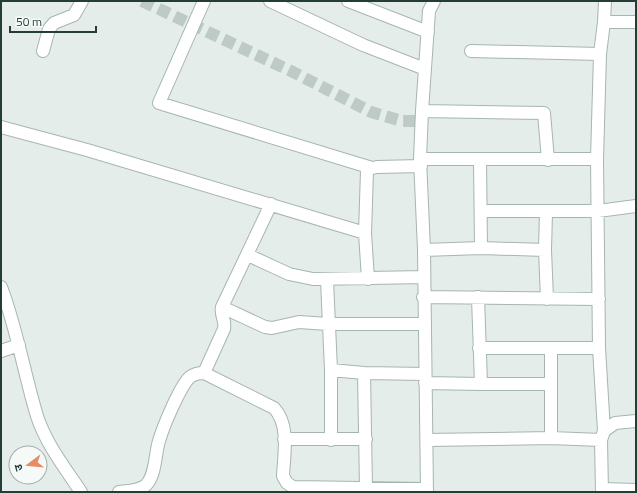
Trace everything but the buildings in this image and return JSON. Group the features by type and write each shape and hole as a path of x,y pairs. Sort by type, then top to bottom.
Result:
{"street":[{"path":"43,51 49,29 54,23 74,16 82,1"},
{"path":"204,1 159,103 372,168 421,162 480,159 597,159"},
{"path":"270,1 363,45 425,69"},
{"path":"348,1 428,32"},
{"path":"119,492 134,490 146,484 151,474 158,442 163,428 184,386 189,378 196,373 204,373 274,408 282,418 284,440 284,476 287,483 294,487 427,491 423,296 424,250 421,162 422,111 429,11 434,1"},
{"path":"605,1 600,54 597,159 603,436 602,491 636,490"},
{"path":"604,22 636,22"},
{"path":"471,51 600,54"},
{"path":"422,111 544,114 548,160"},
{"path":"1,126 271,204 365,233"},
{"path":"480,159 481,248"},
{"path":"368,278 365,233 366,175 368,169 372,168"},
{"path":"204,373 225,325 221,314 222,307 271,204"},
{"path":"481,211 598,212 636,206"},
{"path":"546,211 545,250 547,298"},
{"path":"424,250 481,248 545,250"},
{"path":"248,254 289,274 302,277 327,280 424,277"},
{"path":"327,280 331,370 331,440"},
{"path":"1,286 5,307 19,345 38,416 51,447 81,492"},
{"path":"423,296 599,299"},
{"path":"478,297 481,384"},
{"path":"222,307 265,327 299,322 328,324 424,324"},
{"path":"1,351 19,345"},
{"path":"479,348 600,348"},
{"path":"551,348 551,438"},
{"path":"331,370 481,384 551,384"},
{"path":"364,373 366,489"},
{"path":"427,440 603,436 615,423 636,421"},
{"path":"284,440 366,439"}],"tunnel":[{"path":"142,1 293,72 371,112 402,121 422,121"}]}
